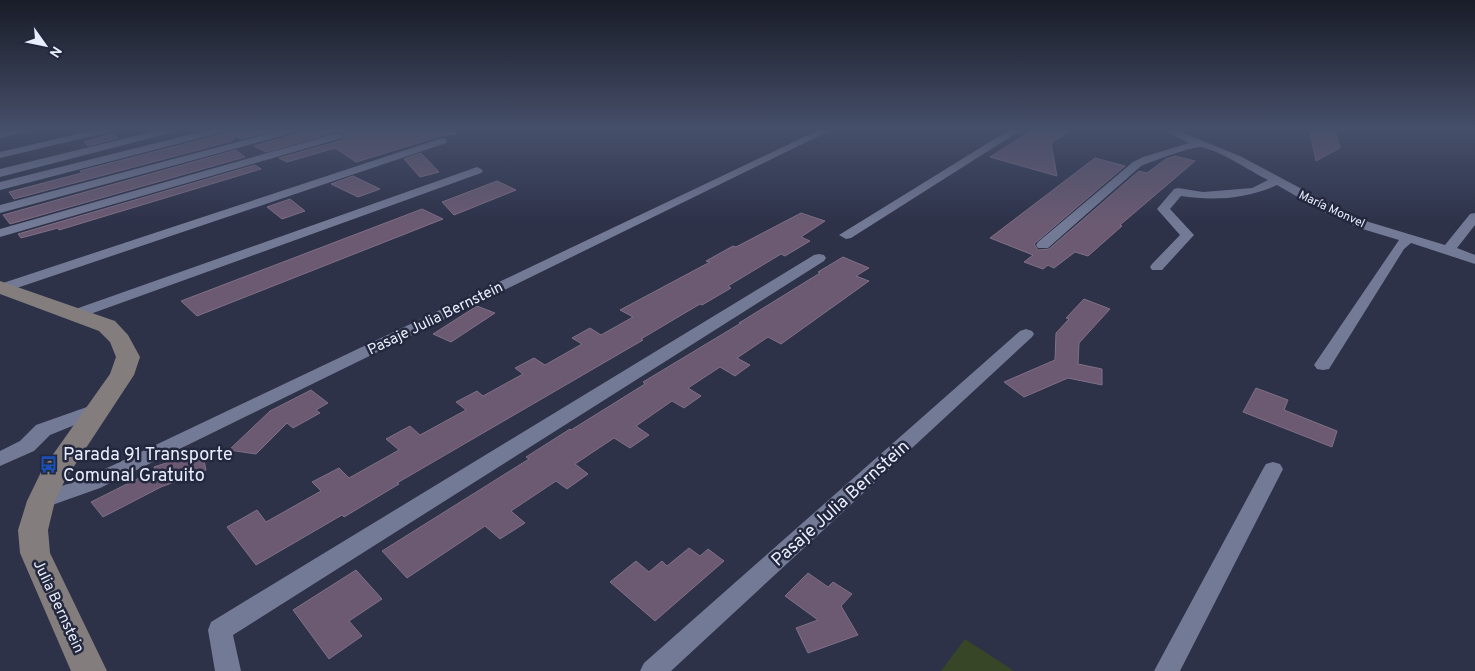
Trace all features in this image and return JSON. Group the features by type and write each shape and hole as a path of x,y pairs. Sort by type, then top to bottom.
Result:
{"street":[{"path":"0,173 46,161"},
{"path":"0,186 97,161"},
{"path":"0,209 176,161"},
{"path":"0,233 250,161"},
{"path":"2,288 381,161"},
{"name":"Pasaje Julia Bernstein","path":"41,502 102,479 761,161"},
{"path":"846,235 965,161"},
{"path":"1043,245 1141,161"},
{"name":"María Monvel","path":"1239,161 1279,180 1327,208 1364,225 1475,260"},
{"path":"76,314 478,171"},
{"path":"1157,268 1188,236 1163,209 1178,192 1203,196 1254,191 1279,180"},
{"path":"1448,250 1475,217"},
{"path":"1323,365 1399,247 1407,239"},
{"path":"228,671 220,630 819,258"},
{"name":"Julia Bernstein","path":"2,288 107,326 120,340 128,357 122,375 101,408 52,476 41,502 33,530 35,553 89,671"},
{"name":"Pasaje Julia Bernstein","path":"653,671 1026,334"},
{"path":"0,460 27,446 43,430 101,408"},
{"path":"1167,671 1273,469"}],"green space":[{"path":"965,639 1014,671 941,671"}],"building":[{"path":"117,161 156,161 14,199 9,192 82,173 80,171"},
{"path":"195,161 230,161 10,224 3,215"},
{"path":"406,161 429,161 439,172 420,177"},
{"path":"1005,161 1054,161 1057,176"},
{"path":"1091,161 1107,161 1125,166 1034,244 1038,250 1049,249 1139,171 1147,173 1163,161 1195,161 1120,225 1122,226 1088,256 1075,252 1054,268 1048,265 1043,269 1024,262 1033,255 990,238"},
{"path":"255,165 261,169 59,230 58,228 21,238 18,234"},
{"path":"353,176 380,189 358,197 331,184"},
{"path":"497,181 516,190 454,215 442,202"},
{"path":"290,199 305,211 282,219 267,207"},
{"path":"422,209 443,219 197,316 181,301"},
{"path":"801,213 825,221 801,237 810,241 785,256 781,254 728,286 731,288 702,305 700,304 641,339 643,340 397,483 399,484 344,517 342,515 256,565 227,527 257,510 266,522 321,491 312,482 339,468 349,478 399,450 386,439 410,426 420,435 466,410 456,402 477,391 483,396 523,374 515,368 534,358 545,365 582,344 572,338 590,328 601,335 633,317 620,310 710,262 706,261 733,246 736,247"},
{"path":"843,257 869,268 856,276 869,281 781,344 768,337 737,358 750,365 735,376 720,367 688,388 701,396 684,408 672,401 636,426 649,435 630,448 614,438 575,464 588,474 567,489 556,481 511,511 525,523 500,539 485,526 407,578 382,551 529,459 526,457 570,429 645,384 643,382 741,323 739,323"},
{"path":"1084,299 1110,309 1079,343 1078,364 1102,369 1102,385 1068,378 1024,397 1004,382 1055,360 1056,333 1069,319 1066,318"},
{"path":"477,306 495,313 451,342 433,334"},
{"path":"1256,388 1288,400 1284,410 1337,431 1332,447 1243,412"},
{"path":"311,390 328,403 316,410 320,413 293,428 287,423 256,454 229,450 270,411"},
{"path":"202,451 206,470 161,487 103,517 91,502 155,470 154,467"},
{"path":"689,548 700,556 708,549 724,561 655,621 610,582 636,561 649,572 662,561 667,566"},
{"path":"356,570 382,599 349,621 362,636 329,659 293,610"},
{"path":"808,573 828,587 833,582 852,594 841,606 858,635 808,653 796,628 818,620 785,596"}],"place":[{"name":"Parada 91 Transporte Comunal Gratuito","path":"49,464"}]}
